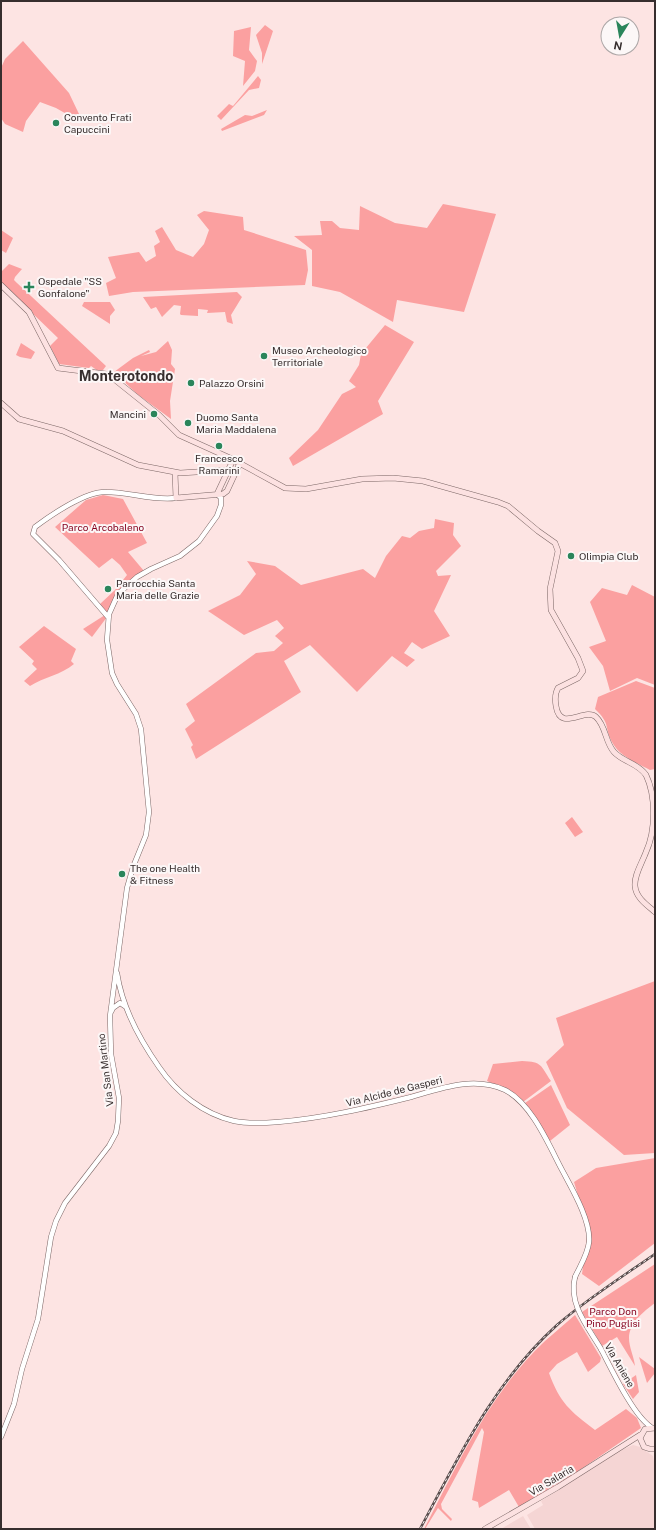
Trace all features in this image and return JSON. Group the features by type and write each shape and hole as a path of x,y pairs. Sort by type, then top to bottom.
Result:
{"main road":[{"path":"1,285 24,306 33,319 58,368 106,374 122,384 142,400 176,433 234,460 281,486 291,489 309,489 362,479 393,478 423,481 508,506 555,543 558,551 550,589 551,610 578,658 583,671 580,676 560,686 557,690 556,704 561,715 571,719 587,714 595,716 602,724 607,741 614,752 638,767 650,783 654,820 649,845 637,873 635,887 639,898 655,912"},
{"path":"1,403 11,414 20,419 63,432 133,463 175,473 225,470"},
{"path":"217,494 225,470 234,460"},
{"path":"175,473 176,498 217,494 226,492 240,464"},
{"name":"Via Salaria","path":"485,1529 558,1487 653,1427"},
{"path":"642,1433 640,1441 644,1447"},
{"path":"625,1445 635,1443 654,1451"}],"street":[{"path":"176,498 154,499 101,492 53,514 35,527 33,534 59,560 108,617 114,600 124,588 144,573 183,554 200,539 211,526 220,509 221,498 217,494"},
{"name":"Via San Martino","path":"1,1437 14,1404 21,1373 37,1323 54,1225 66,1203 108,1148 117,1128 119,1098 111,1054 109,1018 127,888 132,868 146,836 149,812 141,730 136,714 117,684 112,673 108,644 108,617"},
{"name":"Via Alcide de Gasperi","path":"117,968 123,998 127,1007 148,1050 170,1082 195,1103 232,1121 266,1122 316,1118 366,1108 464,1084 488,1084 508,1092 528,1110 569,1183 586,1222 589,1237 588,1245 575,1277"},
{"path":"112,996 123,998"},
{"path":"112,996 127,1007"},
{"path":"109,1018 112,1009 120,1003"},
{"name":"Via Aniene","path":"575,1277 573,1292 576,1307 641,1417 653,1427"},
{"name":"Via Aniene","path":"641,1417 642,1433"}],"shaded area":[{"path":"633,1445 640,1447 653,1456 655,1466 655,1529 535,1529 527,1515 543,1505 541,1501 617,1452"},
{"path":"523,1516 531,1529 501,1529"}],"green space":[{"path":"265,25 273,31 262,64 262,53 256,35"},
{"path":"251,27 249,50 257,61 255,71 243,86 245,61 233,56 234,31"},
{"path":"23,41 69,93 80,118 77,120 56,108 40,102 26,121 23,132 5,124 1,118 1,68 5,59"},
{"path":"258,76 261,80 259,88 249,90 221,120 217,116 229,104 233,106"},
{"path":"267,110 264,115 222,131 221,129 245,115 252,116"},
{"path":"443,204 496,214 464,312 397,300 393,322 340,292 312,286 312,250 294,236 322,235 320,221 332,221 340,228 359,230 360,206 395,223 427,228"},
{"path":"204,211 243,217 244,230 306,250 308,270 305,285 133,292 109,296 106,283 116,278 108,257 139,252 146,262 156,256 154,246 160,242 155,231 162,227 176,250 193,257 204,244 209,230 197,215"},
{"path":"1,230 13,238 6,253 1,250"},
{"path":"9,264 22,269 14,280 106,366 103,370 98,371 91,366 89,368 59,364 50,346 58,338 1,283 1,272"},
{"path":"237,292 242,297 231,315 233,324 227,322 225,312 207,313 208,310 198,309 198,316 181,315 181,306 174,305 162,317 156,307 151,309 143,297"},
{"path":"84,302 110,302 115,310 110,316 110,324 82,306"},
{"path":"385,325 414,342 378,401 383,414 293,466 289,458 318,430 342,394 356,387 349,381 359,365 361,354"},
{"path":"168,341 172,350 171,364 175,369 170,401 171,419 137,394 114,372 133,358 149,350 150,352 141,356 156,352"},
{"path":"21,343 35,352 31,359 16,355"},
{"name":"Parco Arcobaleno","path":"103,495 123,499 147,543 128,552 144,571 115,597 107,617 92,637 83,629 105,615 106,616 100,604 115,590 127,575 120,565 112,558 99,568 55,527 86,500"},
{"path":"435,519 454,523 453,535 461,546 436,571 438,576 451,575 434,611 450,636 422,649 412,642 404,653 415,660 407,667 392,656 357,692 310,645 284,661 301,692 196,759 191,747 193,745 185,729 195,721 186,704 256,653 274,651 283,643 275,636 284,628 277,620 244,635 208,611 240,595 256,574 247,561 275,566 301,585 363,569 375,578 386,556 402,536 410,538 419,531 434,528"},
{"path":"632,585 655,597 655,685 637,678 610,691 603,666 589,647 606,641 590,602 602,588 627,595"},
{"path":"44,626 76,649 71,661 74,664 64,671 30,686 24,681 37,669 32,664 34,661 19,647"},
{"path":"636,681 655,688 655,769 650,770 629,759 615,747 603,718 595,709 598,697"},
{"path":"572,817 583,832 575,837 565,823"},
{"path":"655,981 655,1153 624,1155 567,1108 546,1062 564,1045 556,1018"},
{"path":"522,1061 534,1062 540,1065 551,1081 523,1102 514,1093 487,1081 493,1064"},
{"path":"551,1085 570,1125 550,1141 525,1103"},
{"path":"655,1158 655,1243 599,1286 582,1274 588,1229 574,1182 596,1168"},
{"name":"Parco Don Pino Puglisi","path":"655,1264 655,1303 634,1322 629,1338 635,1366 617,1337 602,1346 582,1312"},
{"path":"575,1315 601,1358 600,1362 588,1372 577,1352 557,1364 549,1373 557,1392 572,1412 595,1430 626,1409 637,1418 641,1428 577,1472 519,1507 509,1490 479,1508 478,1502 472,1500 484,1432 482,1428 441,1504 442,1509 452,1519 451,1521 438,1508 424,1529 463,1454 492,1406 508,1383 525,1361"},
{"path":"639,1357 655,1369 655,1373 647,1383"},
{"path":"636,1375 639,1392 633,1399 623,1384"}],"railway":[{"path":"420,1529 464,1447 496,1395 514,1371 535,1347 568,1315 655,1254"}],"place":[{"name":"Convento Frati Capuccini","path":"56,123"},
{"name":"Ospedale \"SS Gonfalone\"","path":"29,287"},
{"name":"Museo Archeologico Territoriale","path":"264,356"},
{"name":"Palazzo Orsini","path":"191,383"},
{"name":"Mancini","path":"154,414"},
{"name":"Duomo Santa Maria Maddalena","path":"188,423"},
{"name":"Francesco Ramarini","path":"219,446"},
{"name":"Olimpia Club","path":"571,556"},
{"name":"Parrocchia Santa Maria delle Grazie","path":"108,589"},
{"name":"The one Health & Fitness","path":"122,874"}],"district":[{"name":"Monterotondo","path":"126,376"}]}
